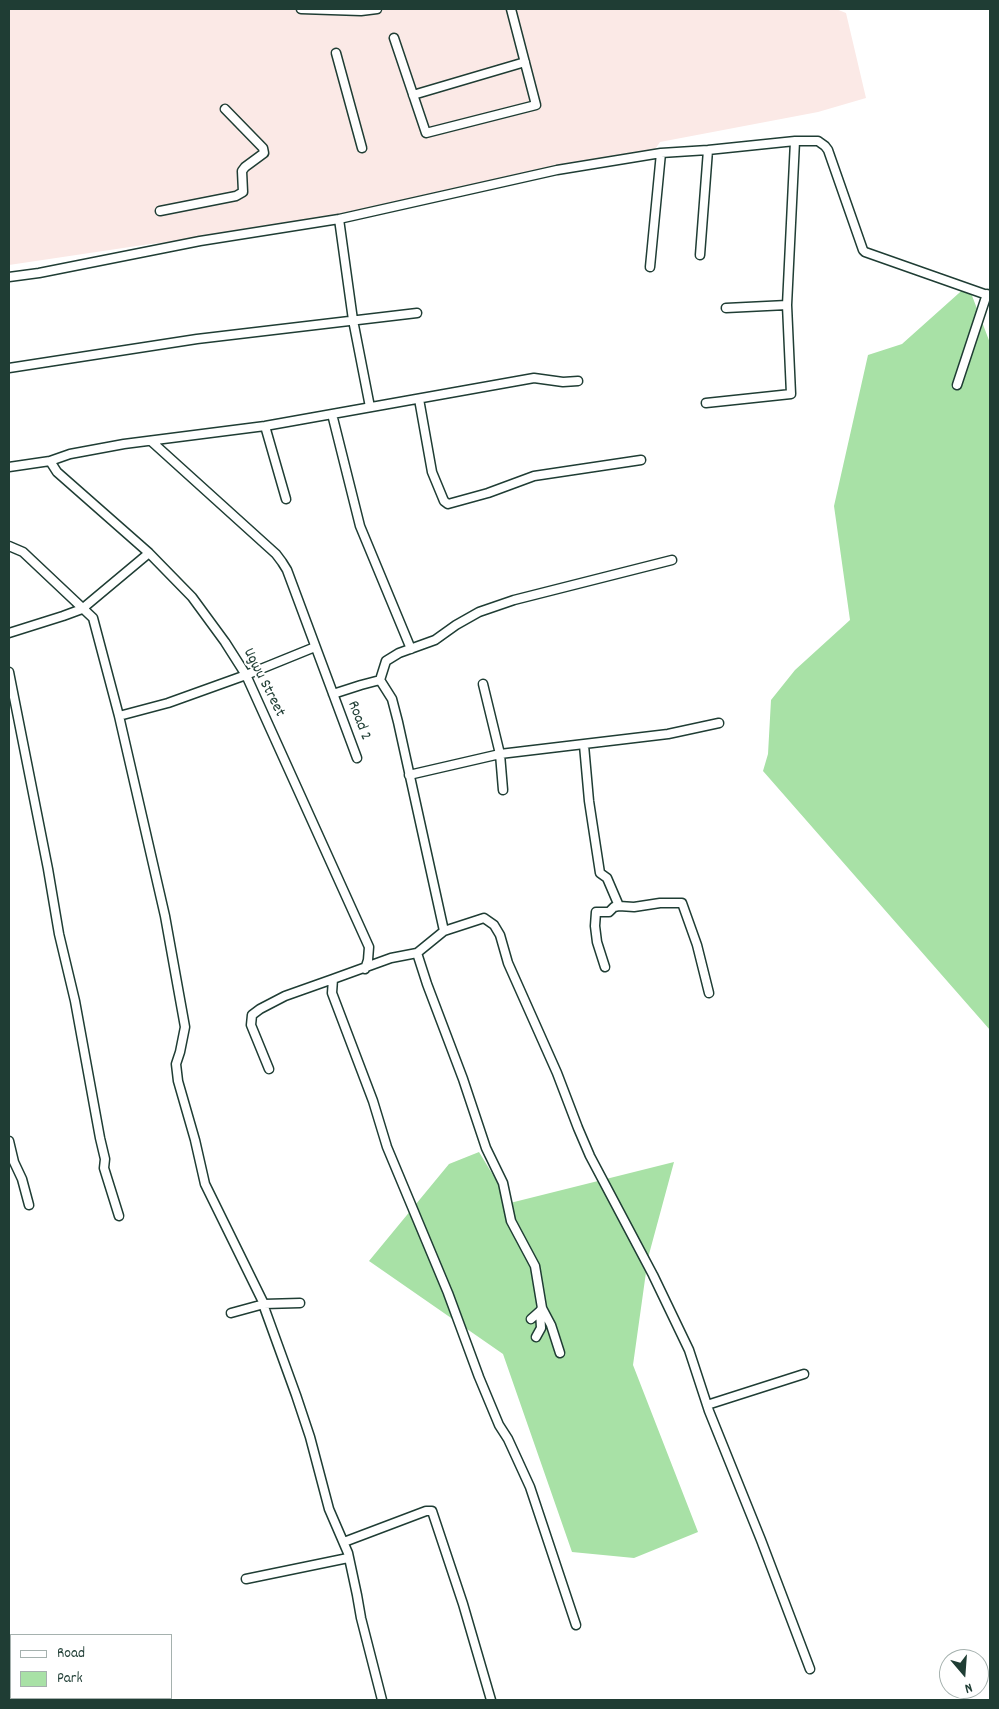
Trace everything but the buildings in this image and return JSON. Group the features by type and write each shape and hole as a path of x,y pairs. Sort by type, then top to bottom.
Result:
{"street":[{"path":"301,9 361,11 377,9"},
{"path":"394,38 426,133 536,105 511,9"},
{"path":"336,53 362,148"},
{"path":"413,95 525,62"},
{"path":"160,211 236,196 243,192 242,172 245,167 264,153 263,148 224,109"},
{"path":"706,403 791,394 787,305 795,141"},
{"path":"9,277 39,273 200,241 339,219 557,170 661,153 795,141 818,141 825,146 865,252 988,295 957,385"},
{"path":"700,255 708,150"},
{"path":"650,267 661,153"},
{"path":"339,219 353,320 370,407"},
{"path":"726,308 787,305"},
{"path":"9,368 197,339 417,313"},
{"path":"9,467 50,461 70,454 265,426 534,378 562,382 578,381"},
{"path":"419,399 432,472 444,501 448,504 488,493 534,476 641,460"},
{"path":"332,414 360,526 410,649"},
{"path":"265,426 286,499"},
{"name":"Road 2","path":"151,441 276,554 282,562 287,570 357,758"},
{"name":"Ugwu Street","path":"50,461 57,472 149,553 192,597 226,642 246,675 369,947 365,969"},
{"path":"9,546 23,552 92,618 119,716 165,916 185,1027 176,1064 178,1081 205,1184 263,1304 299,1403 329,1509 344,1542 382,1700"},
{"path":"9,633 82,609 149,553"},
{"path":"444,931 392,699 380,680 386,661 399,653 435,640 456,625 480,612 514,600 672,560"},
{"path":"119,716 168,702 246,675 315,647"},
{"path":"9,672 50,876 59,934 75,1001 105,1159 104,1168 119,1216"},
{"path":"333,694 380,680"},
{"path":"483,684 500,754 503,790"},
{"path":"409,775 500,754 584,745 638,736 668,734 719,723"},
{"path":"584,745 589,801 600,873 607,878 619,906"},
{"path":"605,967 595,926 596,912 608,912 614,907 619,906 634,907 660,902 682,903 697,945 709,994"},
{"path":"270,1069 251,1025 252,1015 260,1009 285,996 365,969 391,958 417,954 444,931 484,918 494,925 500,936 508,963 557,1073 590,1156 649,1267 688,1350 707,1405 810,1669"},
{"path":"417,954 486,1148 503,1183 511,1221 535,1266 542,1325 536,1338"},
{"path":"333,979 332,993 373,1101 387,1147 448,1293 499,1425 508,1439 530,1486 576,1625"},
{"path":"9,1141 29,1205"},
{"path":"231,1313 263,1304 300,1303"},
{"path":"531,1319 541,1310"},
{"path":"541,1310 551,1326 560,1353"},
{"path":"707,1405 804,1374"},
{"path":"344,1542 426,1511 432,1511 463,1604 490,1700"},
{"path":"246,1579 348,1558"}],"shaded area":[{"path":"9,9 836,9 846,13 866,98 818,112 660,142 654,151 285,231 150,244 9,265"}],"green space":[{"path":"968,285 990,343 990,1030 763,771 768,754 771,700 795,670 850,620 834,506 868,355 902,344"},
{"path":"479,1152 510,1203 674,1162 648,1258 633,1365 698,1532 634,1558 572,1552 503,1354 369,1261 449,1164"}]}
